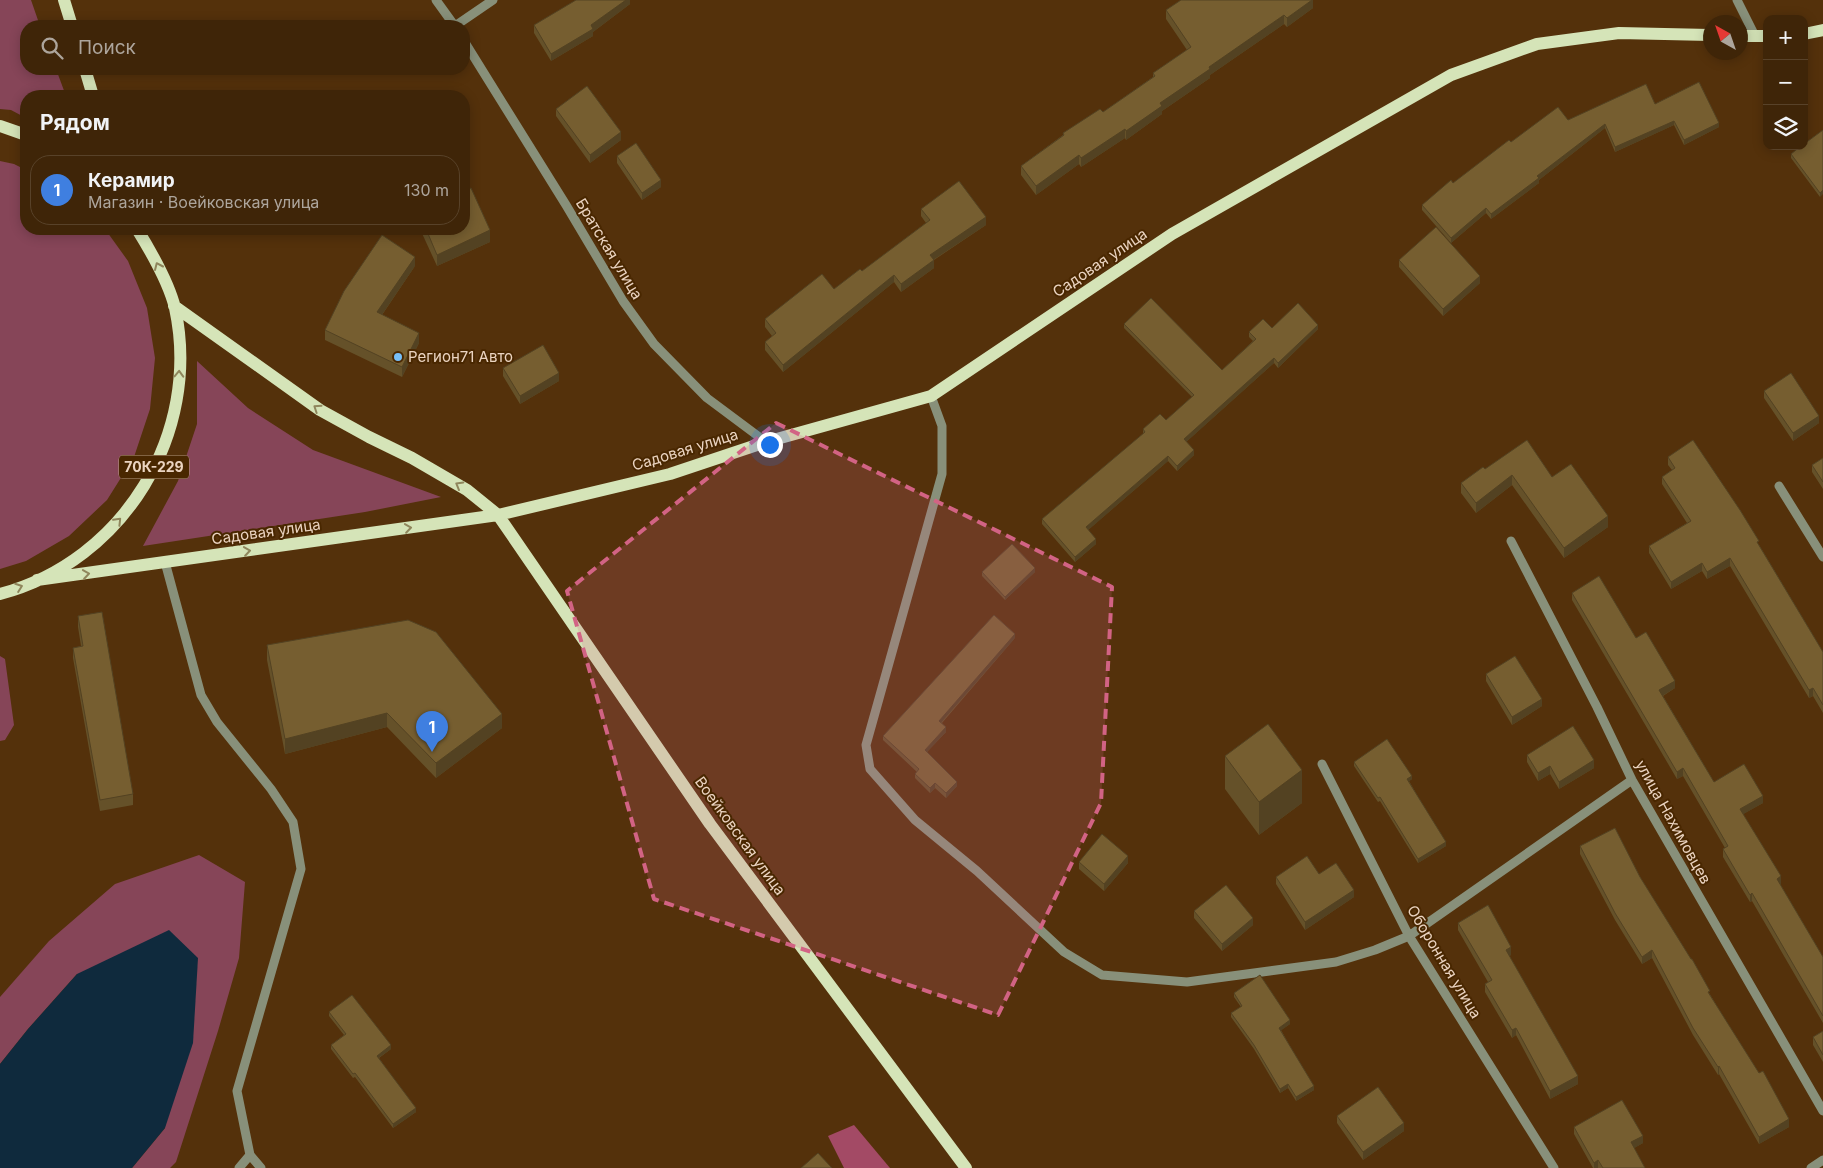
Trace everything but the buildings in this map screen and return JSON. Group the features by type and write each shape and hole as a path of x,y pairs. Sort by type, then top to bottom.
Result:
{"main road":[{"path":"64,0 70,20"},
{"path":"1808,33 1823,30"},
{"name":"Садовая улица","path":"38,580 498,515 670,474 766,442 930,396 1172,234 1451,75 1537,44 1619,34 1703,35"},
{"path":"1748,36 1761,36"},
{"path":"87,75 90,90"},
{"path":"0,126 20,133"},
{"name":"70К-229","path":"0,594 38,580 70,563 99,541 125,514 146,484 162,451 174,416 180,380 180,343 174,306 156,261 141,235"},
{"path":"174,306 320,410 369,438 412,458 467,490 498,515"},
{"name":"Воейковская улица","path":"498,515 710,824 966,1168"}],"street":[{"path":"436,0 450,20"},
{"path":"463,20 493,0"},
{"path":"1737,0 1761,36"},
{"name":"Братская улица","path":"470,51 628,308 654,344 708,398 766,442"},
{"path":"930,396 942,426 942,474 866,745 870,769 915,820 978,871 1064,952 1102,975 1187,982 1336,962 1375,950 1409,936 1632,780"},
{"path":"1779,486 1823,557"},
{"name":"улица Нахимовцев","path":"1511,541 1597,707 1632,780 1823,1111"},
{"path":"165,562 201,695 217,722 271,789 293,822 301,869 237,1091 250,1155 261,1168"},
{"name":"Оборонная улица","path":"1322,764 1409,936 1554,1168"},
{"path":"239,1168 250,1155"},
{"path":"1811,1168 1823,1160"}],"highlighted area":[{"path":"776,423 1112,587 1101,803 998,1015 654,899 567,591"}],"shaded area":[{"path":"0,0 31,0 38,20 20,20 20,75 58,75 64,90 20,90 20,115 11,110 0,109"},
{"path":"0,161 20,167 20,235 109,235 128,261 147,308 155,358 150,409 134,457 107,500 69,536 26,561 0,569"},
{"path":"197,361 248,408 313,450 441,497 365,512 143,546 178,481 197,424"},
{"path":"0,656 5,659 14,725 5,740 0,741"},
{"path":"199,855 245,882 239,958 176,1162 170,1168 132,1168 165,1128 77,974 0,1064 0,997 49,941 115,884"},
{"path":"854,1125 890,1168 844,1168 828,1136"}],"water":[{"path":"169,930 198,958 193,1043 165,1128 132,1168 0,1168 0,1064 77,974"}],"place":[{"name":"Регион71 Авто","path":"398,357"},
{"name":"Керамир","path":"432,752"}]}
